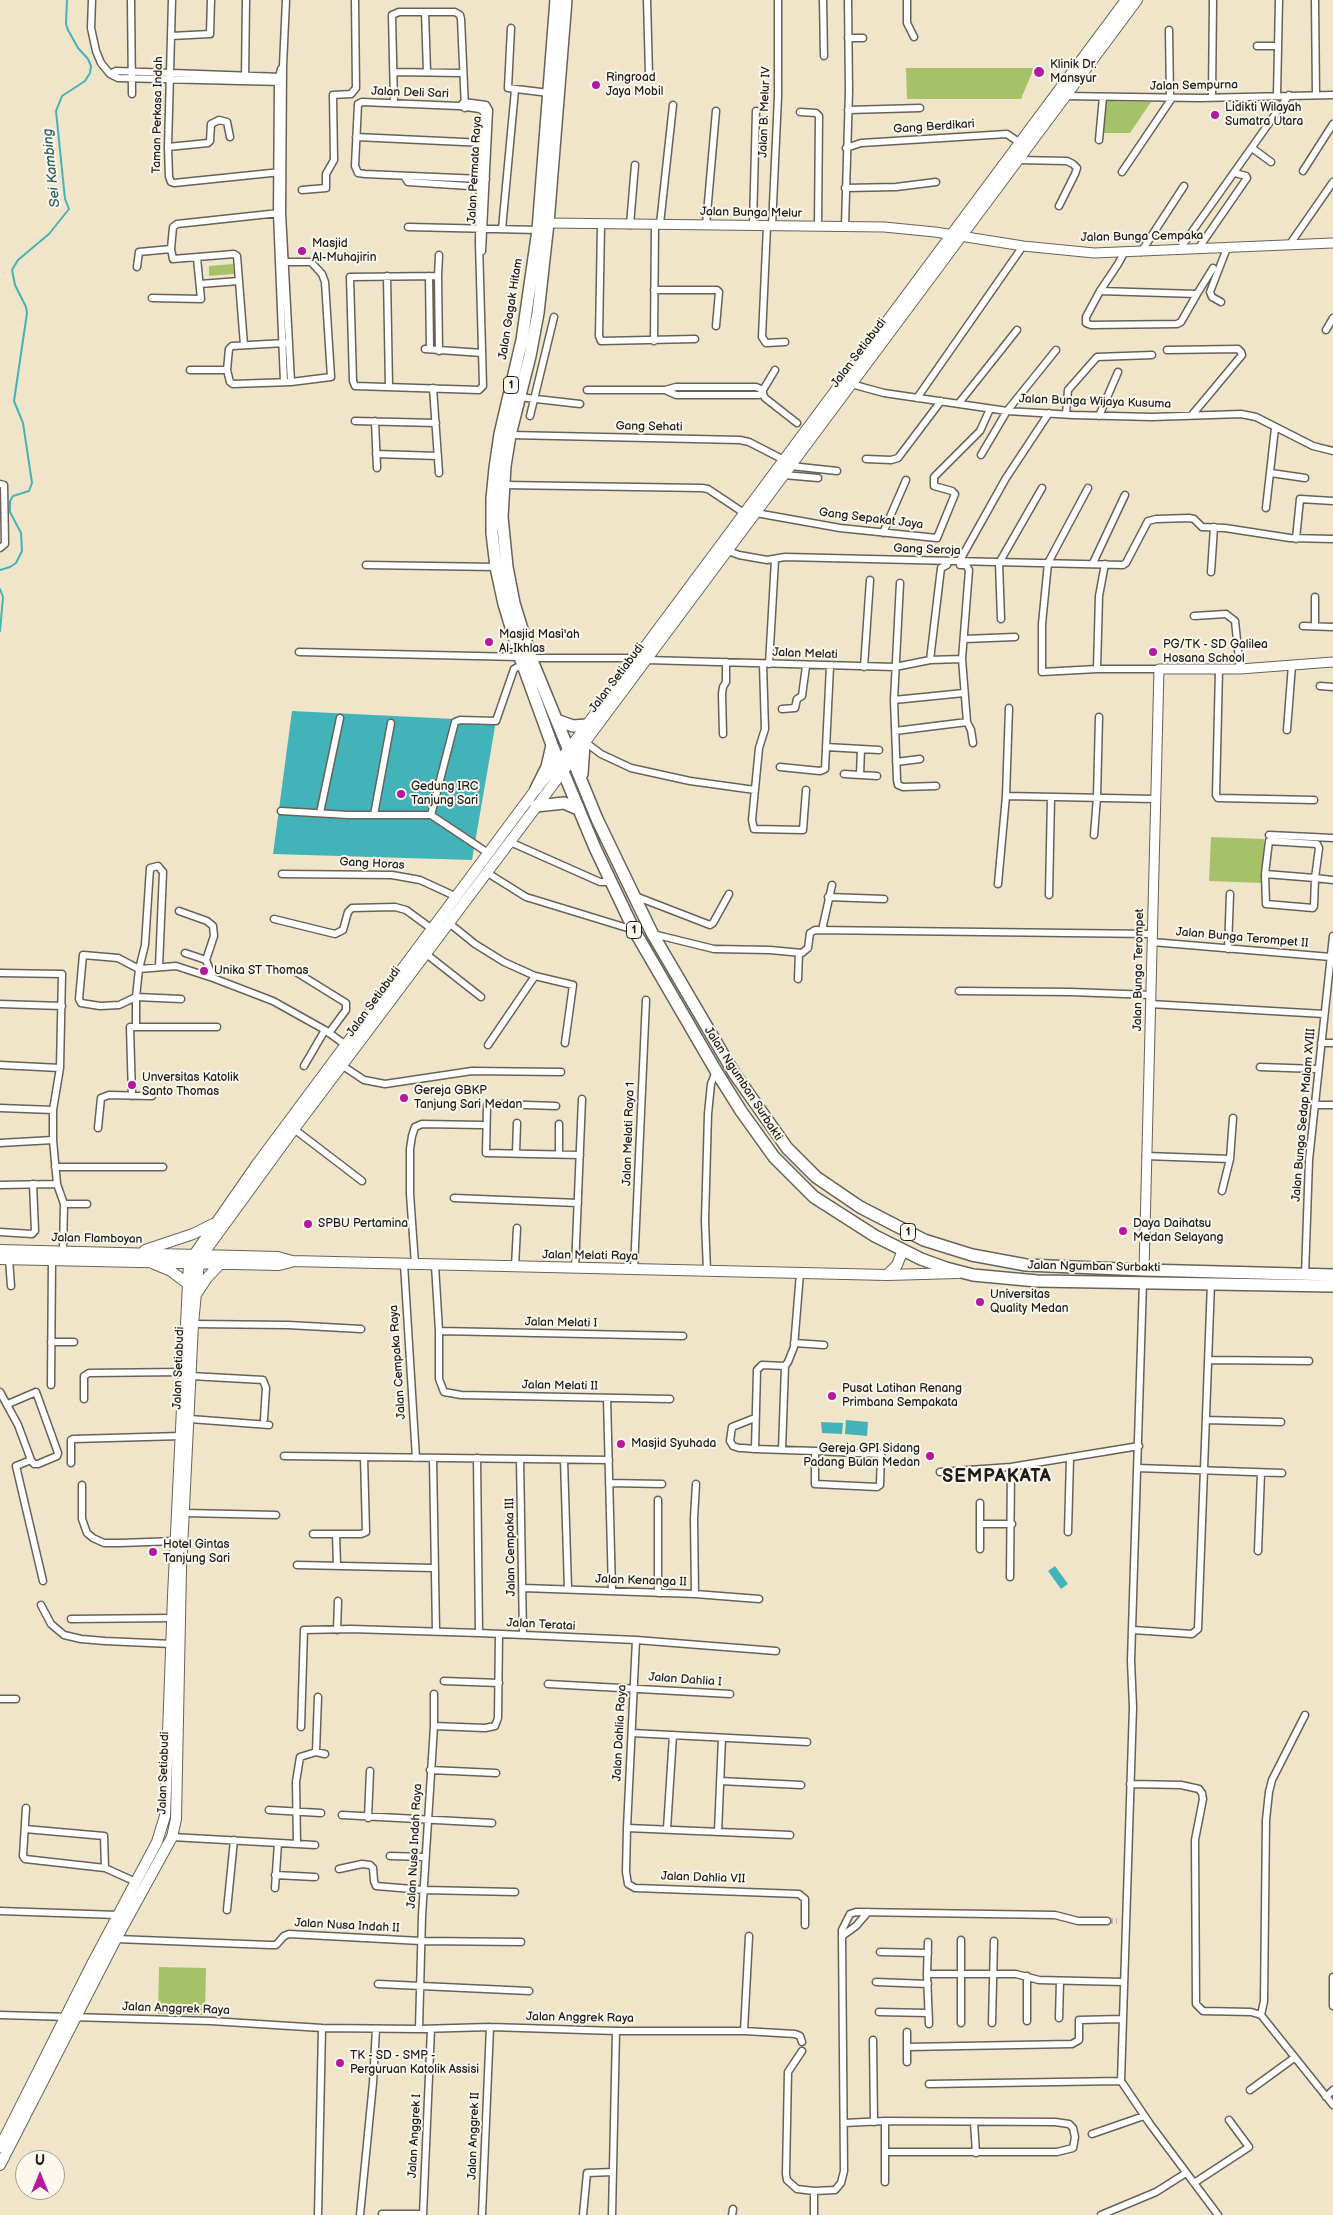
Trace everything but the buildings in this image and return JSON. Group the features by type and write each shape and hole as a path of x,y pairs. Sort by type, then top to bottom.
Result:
{"highway":[{"name":"Jalan Gagak Hitam","path":"556,0 559,33 548,224 538,313 500,434 493,483 492,533 496,567 504,604 525,660 552,745 561,766"},
{"name":"Jalan Gagak Hitam","path":"566,0 549,93 538,230 519,398 510,435 503,485 502,517 507,566 525,660 558,721 571,753"},
{"path":"558,721 573,726 587,725"},
{"path":"582,781 585,743"},
{"path":"536,789 547,767 552,745"},
{"name":"Jalan Ngumban Surbakti","path":"571,753 597,819 652,934 734,1073 787,1148 816,1177 851,1202 886,1222 924,1240 972,1255 1026,1265 1211,1283 1333,1286"},
{"name":"Jalan Ngumban Surbakti","path":"561,766 610,882 634,930 741,1111 774,1158 800,1185 847,1219 903,1250 934,1264 963,1273 1037,1281 1144,1276 1333,1275"},
{"path":"536,806 564,803 578,809"},
{"path":"719,1075 734,1073"}],"main road":[{"name":"Jalan Setiabudi","path":"704,576 728,551 784,475 787,463 804,429 1018,160 1126,0"},
{"name":"Jalan Setiabudi","path":"804,429 852,384 1020,143 1137,0"},
{"name":"Jalan Setiabudi","path":"571,753 585,743 642,659 704,576 744,513 787,463"},
{"name":"Jalan Setiabudi","path":"0,2165 118,1915 162,1831 165,1816 181,1436 196,1295 197,1258 266,1170 294,1129 342,1066 350,1048 432,929 446,919 510,842 571,753 587,725 642,659"},
{"name":"Jalan Setiabudi","path":"0,2147 172,1837 176,1819 181,1569 190,1419 187,1374 188,1284 197,1258 215,1223 256,1164 425,954 457,897 488,853 536,789 561,766"},
{"path":"256,1164 266,1170"},
{"path":"137,1253 193,1234 215,1223"},
{"path":"215,1237 220,1247 229,1255"},
{"name":"Jalan Flamboyan","path":"0,1250 63,1251 91,1256 148,1261 197,1258"},
{"path":"887,1275 898,1265 903,1250"},
{"name":"Jalan Flamboyan","path":"5,1259 52,1260 137,1253 197,1258"},
{"name":"Jalan Melati Raya","path":"197,1258 229,1255 278,1257 292,1261 436,1265 887,1275 963,1273"},
{"name":"Jalan Melati Raya","path":"197,1258 221,1263 279,1265 292,1261"},
{"path":"148,1261 171,1271 188,1284"},
{"path":"196,1295 207,1278 221,1263"}],"street":[{"path":"92,0 91,28 96,51 101,63 110,74 118,78 132,79 147,76"},
{"path":"131,0 132,94"},
{"name":"Taman Perkasa Indah","path":"172,0 168,147 169,177 172,183 280,172"},
{"path":"171,36 210,34 211,0"},
{"path":"245,78 246,0"},
{"path":"286,0 281,79 280,262 281,343 287,382"},
{"path":"302,190 326,188 326,174 334,160 333,95 351,94 356,88 356,0"},
{"path":"647,0 649,76"},
{"name":"Jalan B. Melur IV","path":"778,0 778,97 762,340 766,343 785,342"},
{"path":"823,0 824,56"},
{"path":"845,226 848,0"},
{"path":"907,0 907,23 914,37"},
{"path":"1212,97 1213,0"},
{"path":"1277,95 1279,0"},
{"path":"1315,0 1316,95"},
{"path":"394,103 392,15 399,12 455,12 460,15 463,105"},
{"path":"425,12 427,72"},
{"path":"511,28 508,88 549,93"},
{"path":"1122,172 1171,98 1169,30"},
{"path":"848,38 864,38"},
{"path":"1256,46 1278,46"},
{"path":"110,74 116,71 132,72 147,76 281,79"},
{"path":"394,72 462,73"},
{"path":"502,229 515,90"},
{"path":"1179,250 1290,95"},
{"name":"Jalan Sempurna","path":"1060,96 1171,98 1333,95"},
{"path":"1099,140 1103,97"},
{"name":"Jalan Deli Sari","path":"463,105 358,103 355,169 358,173 484,179"},
{"name":"Jalan Permata Raya","path":"433,388 481,389 483,386 480,256 485,143 484,112 480,109 463,105"},
{"path":"654,341 657,224 673,105"},
{"path":"848,110 920,108"},
{"path":"706,225 716,111"},
{"path":"753,225 756,112"},
{"path":"800,112 816,113 819,116 818,226"},
{"path":"168,147 206,144 210,141 211,124 219,120 228,122 230,137"},
{"path":"1303,171 1333,124"},
{"name":"Gang Berdikari","path":"846,148 860,143 1007,134 1020,143"},
{"path":"356,137 485,143"},
{"path":"1252,148 1271,162"},
{"path":"1018,160 1067,161 1077,168 1059,206"},
{"path":"630,225 635,165"},
{"path":"1198,249 1247,178 1235,173"},
{"name":"Jalan Deli Sari","path":"404,176 408,182 483,187"},
{"path":"845,188 896,187 936,182"},
{"path":"1290,244 1333,182"},
{"path":"1141,252 1184,186"},
{"path":"244,345 238,258 236,254 173,259 171,249 175,224 280,213"},
{"name":"Jalan Bunga Melur","path":"548,224 884,227 957,235"},
{"path":"600,224 599,336 601,341 695,339"},
{"path":"408,227 538,230"},
{"name":"Jalan Bunga Cempaka","path":"957,235 1024,246 1094,253 1333,242"},
{"path":"917,398 1024,246"},
{"path":"1221,302 1212,297 1210,292 1227,248"},
{"path":"137,267 139,252 171,249"},
{"path":"1124,253 1086,316 1088,325 1179,324 1212,268"},
{"path":"439,255 439,350"},
{"path":"152,298 199,300 202,297 197,258"},
{"path":"280,262 289,343 287,382"},
{"path":"280,262 311,262 322,274 325,282 331,377 327,379 287,382 233,384 230,382 227,370 229,348 232,346 289,343"},
{"path":"438,276 351,276 349,279 354,385 433,388 439,473"},
{"path":"387,276 390,387"},
{"path":"429,276 428,349 482,353"},
{"path":"200,284 239,282"},
{"path":"654,290 717,290 719,292 716,326"},
{"path":"1100,291 1197,294"},
{"path":"530,416 554,317"},
{"path":"1326,330 1333,318"},
{"path":"959,403 1017,330"},
{"path":"1167,350 1238,349 1241,352 1242,355 1192,415"},
{"path":"981,454 1007,411 1056,350"},
{"path":"524,355 545,359"},
{"path":"1066,414 1068,390 1098,357 1152,355"},
{"path":"190,370 227,370"},
{"path":"763,392 775,370"},
{"path":"1099,416 1118,372"},
{"name":"Jalan Bunga Wijaya Kusuma","path":"852,384 884,393 1007,411 1099,416 1241,414 1256,417 1313,446 1333,451"},
{"path":"587,390 756,387 763,392 765,398 804,429"},
{"path":"519,398 580,404"},
{"path":"866,459 891,460 898,458 941,401"},
{"name":"Gang Sepakat Jaya","path":"756,513 840,528 939,537 954,495 953,491 934,486 934,477 980,431 990,409"},
{"path":"959,562 1006,478 1049,414"},
{"path":"355,421 436,423"},
{"path":"375,421 377,468"},
{"path":"1266,508 1275,428"},
{"name":"Gang Sehati","path":"510,435 740,440 748,442 787,463"},
{"path":"376,454 438,456"},
{"path":"787,463 837,471"},
{"path":"1270,473 1305,478"},
{"path":"784,475 818,478"},
{"path":"883,533 906,480"},
{"path":"0,484 4,485 2,515 5,544 0,548"},
{"path":"503,485 702,488 708,489 744,513"},
{"path":"1001,619 1000,563 1042,488"},
{"path":"1088,488 1048,563 1042,624 1042,672 1097,669 1240,670 1333,662"},
{"path":"1093,563 1125,495"},
{"path":"1296,539 1300,499 1333,501"},
{"name":"Gang Seroja","path":"728,551 752,558 775,560 785,557 1000,563 1126,563 1148,521 1191,518 1201,526 1214,527"},
{"path":"1211,572 1214,527 1296,539 1333,539"},
{"path":"775,560 766,664 765,729 759,748 752,820 754,829 798,831 804,828 806,790"},
{"path":"1097,669 1099,594 1105,564"},
{"path":"366,565 496,567"},
{"path":"930,660 942,565 968,567 962,659 967,722 971,730 972,743"},
{"path":"864,667 870,580"},
{"path":"900,583 894,700 898,785 903,787 936,786"},
{"path":"1315,597 1315,626"},
{"path":"1194,616 1226,614 1236,621 1240,670"},
{"path":"1303,626 1333,627"},
{"path":"964,639 1015,637"},
{"name":"Jalan Melati","path":"299,652 525,660 642,659 864,667 895,667 930,660 962,659"},
{"path":"431,815 455,722 460,720 496,721 514,669 525,660"},
{"path":"723,734 722,694 726,682 726,662"},
{"path":"1287,730 1292,665"},
{"path":"782,709 795,708 797,699 802,696 806,666"},
{"path":"780,768 822,771 825,768 830,666"},
{"name":"Jalan Bunga Terompet","path":"1144,1276 1159,669"},
{"path":"1219,670 1216,795 1218,798 1314,800"},
{"path":"1320,686 1333,687"},
{"path":"894,700 964,693"},
{"path":"998,884 1006,796 1009,708"},
{"path":"1094,835 1099,717"},
{"path":"320,813 340,718"},
{"path":"895,732 967,722"},
{"path":"374,815 391,723"},
{"path":"585,743 601,754 631,768 690,781 755,790"},
{"path":"826,747 879,750"},
{"path":"860,775 861,749"},
{"path":"896,762 920,759"},
{"path":"844,774 877,776"},
{"path":"1006,796 1156,799"},
{"path":"1049,895 1051,796"},
{"path":"281,811 374,815 431,815 488,853"},
{"path":"1269,835 1333,838"},
{"path":"1269,841 1317,844 1319,848 1315,878 1312,908 1267,905 1265,902 1265,874 1269,841"},
{"path":"510,842 600,882 610,882"},
{"path":"136,1026 136,997 139,970 145,945 150,868 158,866 163,872 159,967"},
{"path":"486,872 526,897 634,930"},
{"name":"Gang Horas","path":"282,874 399,876 420,880 457,897"},
{"path":"1265,874 1333,880"},
{"path":"652,934 714,949 770,950 799,953 807,950 810,933 815,930 822,930 832,885"},
{"path":"634,895 710,925 713,923 728,894"},
{"path":"1228,949 1230,894"},
{"path":"828,897 884,900"},
{"path":"274,919 335,934 343,930 348,912 352,908 395,907 406,910 432,929"},
{"path":"179,911 207,921 213,926 214,936 206,960 213,978"},
{"path":"446,919 504,962 535,976 573,985 565,1043"},
{"name":"Jalan Bunga Terompet II","path":"822,930 1152,938 1228,949 1331,960"},
{"name":"Jalan Bunga Sedap Malam XVIII","path":"1305,1275 1309,1160 1317,1069 1333,936"},
{"path":"185,953 206,960"},
{"path":"798,979 799,953"},
{"path":"181,999 136,997 119,1005 100,1006 81,1003 78,997 82,958 84,954 118,958 139,970 176,966 213,978 273,1001 327,1032 350,1048"},
{"path":"425,954 481,997"},
{"path":"296,972 346,1003 346,1010 327,1032 304,1066"},
{"path":"0,973 61,973 60,1068 54,1110 53,1140 56,1184 64,1204 63,1251"},
{"path":"488,1045 535,976"},
{"path":"959,991 1071,992 1324,1014"},
{"name":"Jalan Melati Raya 1","path":"634,1269 646,1000"},
{"path":"0,1004 62,1006"},
{"path":"132,1096 130,1028 136,1026 218,1027"},
{"path":"1321,1042 1333,1043"},
{"path":"0,1065 60,1068"},
{"path":"342,1066 364,1080 385,1084 472,1071 561,1072"},
{"path":"1260,1067 1317,1069"},
{"path":"707,1271 705,1222 708,1114 711,1084 719,1075"},
{"path":"98,1128 101,1098 109,1095 152,1096"},
{"path":"575,1268 582,1099"},
{"path":"556,1106 497,1104 487,1106 486,1153 580,1155"},
{"path":"1315,1105 1333,1105"},
{"path":"0,1108 54,1110"},
{"path":"1222,1190 1230,1159 1233,1118"},
{"path":"516,1153 517,1123"},
{"path":"415,1264 410,1194 410,1149 415,1127 422,1124 482,1125"},
{"path":"559,1124 559,1154"},
{"path":"294,1129 362,1181"},
{"path":"0,1143 53,1140"},
{"path":"1146,1156 1230,1159"},
{"path":"55,1167 163,1167"},
{"path":"0,1232 34,1233 36,1229 33,1184"},
{"path":"0,1185 56,1184"},
{"path":"454,1198 578,1203"},
{"path":"64,1204 87,1204"},
{"path":"515,1266 517,1228"},
{"path":"5,1259 11,1286"},
{"path":"51,1385 52,1260"},
{"name":"Jalan Cempaka Raya","path":"404,1264 416,1458"},
{"path":"436,1265 439,1331"},
{"path":"782,1450 785,1366 790,1358 794,1344 800,1273"},
{"path":"1144,1276 1139,1446 1136,1468 1130,1784 1121,1921 1123,2019 1120,2081 1218,2215"},
{"path":"1133,1630 1192,1634 1198,1628 1211,1283"},
{"path":"193,1324 288,1325 361,1329"},
{"name":"Jalan Melati I","path":"439,1331 682,1336"},
{"name":"Jalan Melati II","path":"439,1331 439,1379 444,1392 461,1396 670,1399"},
{"path":"51,1342 74,1342"},
{"path":"794,1344 824,1345"},
{"path":"1208,1360 1309,1361"},
{"path":"755,1449 757,1370 762,1364 785,1366"},
{"path":"84,1398 84,1376 89,1372 187,1374 264,1380 266,1383 264,1420"},
{"path":"0,1392 8,1404 34,1464 57,1456 58,1453 36,1392 8,1404"},
{"path":"607,1398 612,1591"},
{"path":"755,1418 732,1427 730,1441 733,1446 755,1449 881,1454 880,1485 877,1487 815,1484 815,1452"},
{"path":"190,1419 269,1425"},
{"path":"1206,1420 1281,1422"},
{"path":"71,1463 71,1440 73,1439 181,1436"},
{"path":"940,1472 1011,1467 1139,1446"},
{"path":"284,1456 608,1460"},
{"path":"313,1534 361,1534 366,1532 364,1457"},
{"path":"433,1458 436,1631"},
{"path":"477,1458 479,1633"},
{"path":"1068,1532 1070,1458"},
{"name":"Jalan Cempaka III","path":"520,1459 523,1635"},
{"path":"31,1460 16,1466 43,1581"},
{"path":"564,1460 568,1589"},
{"path":"1010,1578 1012,1524 1011,1467"},
{"path":"1136,1468 1282,1474"},
{"path":"1258,1551 1261,1473"},
{"path":"609,1483 662,1484"},
{"path":"696,1484 694,1518 696,1594"},
{"path":"82,1485 82,1519 87,1534 104,1543 176,1541"},
{"path":"658,1500 658,1593"},
{"path":"980,1502 980,1550"},
{"path":"185,1513 276,1516"},
{"path":"980,1524 1012,1524"},
{"path":"336,1534 337,1565"},
{"path":"297,1565 434,1568"},
{"name":"Jalan Kenanga II","path":"523,1588 696,1594 759,1600"},
{"path":"337,1630 338,1601"},
{"path":"41,1605 51,1624 64,1635 105,1642 172,1644"},
{"path":"71,1619 172,1618"},
{"name":"Jalan Teratai","path":"301,1727 304,1630 436,1631 636,1640 776,1651"},
{"path":"434,1726 485,1728 495,1726 498,1718 499,1634"},
{"name":"Jalan Dahlia Raya","path":"627,1828 636,1640"},
{"path":"444,1681 499,1683"},
{"name":"Jalan Dahlia I","path":"548,1684 730,1694"},
{"name":"Jalan Nusa Indah Raya","path":"419,2030 421,1941 434,1726 434,1694"},
{"path":"316,1752 318,1697"},
{"path":"0,1698 16,1698"},
{"path":"1262,2016 1264,2001 1266,1820 1269,1792 1272,1780 1305,1715"},
{"path":"632,1733 807,1742"},
{"path":"667,1829 673,1735"},
{"path":"718,1832 722,1738"},
{"path":"297,1844 296,1782 300,1757 316,1752 325,1754"},
{"path":"430,1770 496,1773"},
{"path":"368,1818 370,1771"},
{"path":"720,1781 801,1785"},
{"path":"1130,1784 1181,1785 1199,1789 1202,1793 1203,1798 1195,1840 1196,2004 1203,2010 1251,2012 1262,2016 1333,2105"},
{"path":"26,1808 23,1856 25,1859 105,1868 136,1882"},
{"path":"269,1810 321,1814"},
{"path":"342,1815 368,1818 492,1823"},
{"path":"627,1828 790,1835"},
{"name":"Jalan Dahlia VII","path":"627,1828 626,1880 630,1886 799,1894 805,1899 805,1926"},
{"path":"25,1829 104,1836 105,1868"},
{"path":"172,1837 315,1845"},
{"path":"227,1910 234,1840"},
{"path":"275,1888 278,1843"},
{"path":"390,1856 425,1857"},
{"path":"339,1869 368,1864 373,1868 376,1886 424,1890 515,1892"},
{"path":"275,1875 315,1877"},
{"path":"0,1911 118,1915"},
{"path":"842,1936 856,1926 868,1912"},
{"path":"802,2051 788,2072 787,2180 797,2189 814,2191 835,2190 843,2177 842,1930 850,1914 868,1912 1055,1915 1078,1922 1107,1921"},
{"name":"Jalan Nusa Indah II","path":"116,1939 276,1945 284,1936 289,1934 421,1941 521,1942"},
{"path":"744,2031 749,1936"},
{"path":"961,1940 961,2023"},
{"path":"992,2023 994,1941"},
{"path":"928,1942 929,2024"},
{"path":"880,1952 928,1953"},
{"path":"927,1974 993,1973 1027,1976 1035,1980 1123,1982"},
{"path":"1027,1976 1027,2021"},
{"path":"1333,1978 1333,2006"},
{"path":"1060,1981 1060,2018"},
{"path":"876,1982 928,1984"},
{"path":"378,1984 530,1991"},
{"path":"879,2012 928,2013"},
{"name":"Jalan Anggrek Raya","path":"0,2015 322,2028 419,2030 490,2027 616,2031 744,2031 798,2035 802,2042"},
{"path":"907,2047 1072,2044 1079,2040 1080,2020 1123,2019"},
{"name":"Jalan Anggrek II","path":"482,2215 490,2027"},
{"path":"318,2215 322,2028"},
{"path":"360,2215 372,2100 376,2029"},
{"name":"Jalan Anggrek I","path":"423,2214 431,2029"},
{"path":"612,2215 616,2031"},
{"path":"907,2032 907,2062"},
{"path":"873,2040 874,2122"},
{"path":"1250,2090 1294,2058"},
{"path":"929,2084 1120,2081"},
{"path":"1326,2097 1333,2090"},
{"path":"1092,2134 1144,2116"},
{"path":"1194,2183 1249,2147 1229,2120"},
{"path":"844,2123 885,2121 1055,2122 1069,2124 1073,2128 1075,2137 1074,2144 1069,2150 976,2153 885,2152"},
{"path":"885,2121 885,2182"},
{"path":"974,2122 976,2153"},
{"path":"583,2215 587,2173 613,2172"},
{"path":"1101,2215 1156,2192 1186,2173"},
{"path":"814,2191 814,2215"},
{"path":"382,2214 423,2214"}],"green space":[{"path":"906,68 1034,68 1021,99 907,99"},
{"path":"1105,101 1151,102 1130,133 1104,133"},
{"path":"233,264 234,274 209,276 209,266"},
{"path":"1211,837 1264,839 1263,883 1209,881"},
{"path":"159,1967 206,1968 205,2015 158,2014"}],"water":[{"path":"292,711 496,721 472,860 273,854"},
{"path":"846,1420 868,1422 867,1436 845,1434"},
{"path":"821,1422 843,1423 842,1434 822,1433"},
{"path":"1055,1566 1068,1584 1061,1589 1048,1571"}],"waterway":[{"name":"Sei Kambing","path":"0,570 16,563 22,551 21,533 10,512 10,501 13,496 29,491 32,483 23,423 14,401 27,313 15,285 12,270 18,260 49,234 69,209 65,199 56,111 62,96 85,81 90,73 91,66 68,30 66,24 67,0"},
{"name":"Sei Kambing","path":"0,589 3,597 0,631"}],"tunnel":[{"path":"1107,1921 1117,1921"}],"place":[{"name":"Klinik Dr. Mansyur","path":"1039,72"},
{"name":"Ringroad Jaya Mobil","path":"596,85"},
{"name":"Lidikti Wilayah Sumatra Utara","path":"1215,115"},
{"name":"Masjid Al-Muhajirin","path":"302,251"},
{"name":"Masjid Masi'ah Al-Ikhlas","path":"489,642"},
{"name":"PG/TK - SD Galilea Hosana School","path":"1153,652"},
{"name":"Gedung IRC Tanjung Sari","path":"401,794"},
{"name":"Unika ST Thomas","path":"204,971"},
{"name":"Unversitas Katolik Santo Thomas","path":"132,1085"},
{"name":"Gereja GBKP Tanjung Sari Medan","path":"404,1098"},
{"name":"SPBU Pertamina","path":"308,1224"},
{"name":"Daya Daihatsu Medan Selayang","path":"1123,1231"},
{"name":"Universitas Quality Medan","path":"980,1302"},
{"name":"Pusat Latihan Renang Primbana Sempakata","path":"832,1396"},
{"name":"Masjid Syuhada","path":"621,1444"},
{"name":"Gereja GPI Sidang Padang Bulan Medan","path":"930,1456"},
{"name":"Hotel Gintas Tanjung Sari","path":"153,1552"},
{"name":"TK - SD - SMP - Perguruan Katolik Assisi","path":"340,2063"}],"district":[{"name":"SEMPAKATA","path":"997,1477"}]}
